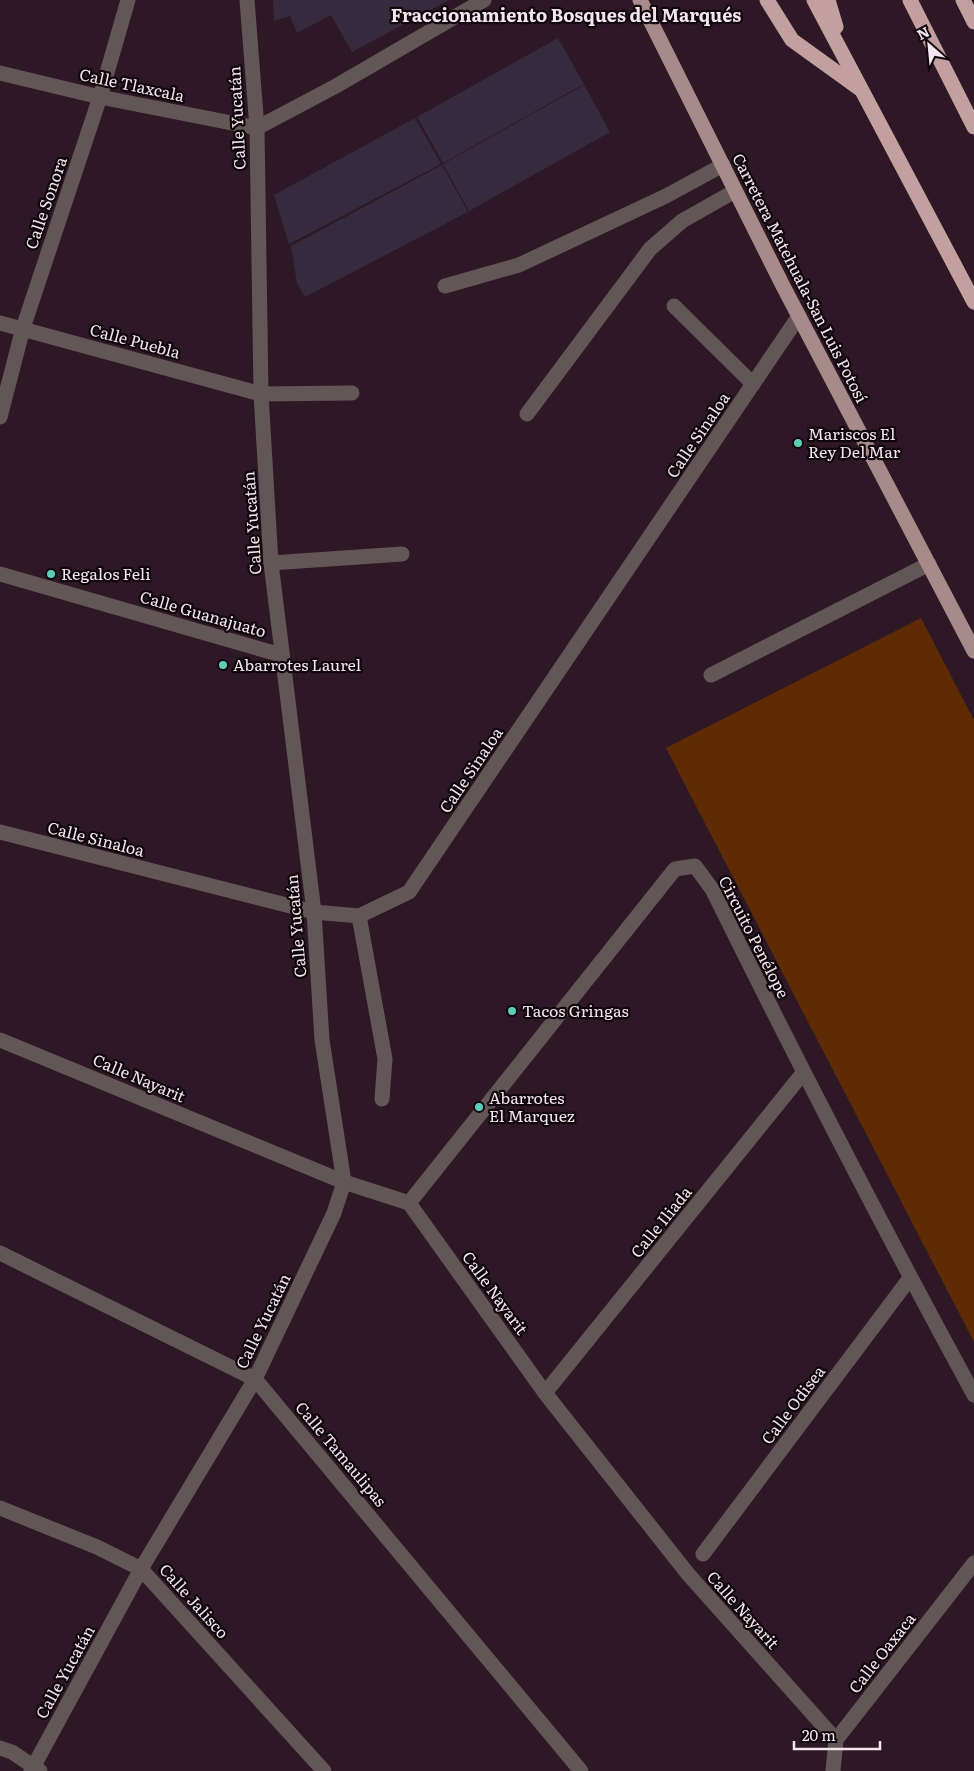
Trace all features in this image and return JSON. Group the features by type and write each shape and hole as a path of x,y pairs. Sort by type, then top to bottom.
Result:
{"highway":[{"path":"767,0 792,40 864,92"},
{"path":"814,0 974,302"},
{"path":"828,0 844,55"},
{"path":"910,0 974,127"},
{"path":"962,0 974,22"}],"main road":[{"name":"Carretera Matehuala-San Luis Potosí","path":"640,0 799,316 974,651"}],"street":[{"name":"Calle Sonora","path":"0,417 23,328 100,97 128,0"},
{"name":"Calle Yucatán","path":"35,1769 141,1569 255,1378 334,1213 344,1182 322,1040 314,912 271,563 262,394 257,128 247,0"},
{"path":"257,128 336,86 484,0"},
{"name":"Calle Tlaxcala","path":"0,73 100,97 257,128"},
{"path":"445,286 519,265 666,196 723,166"},
{"path":"527,414 650,249 682,221 736,191"},
{"path":"674,306 754,384"},
{"name":"Calle Sinaloa","path":"0,832 314,912 359,916 409,892 799,316"},
{"name":"Calle Puebla","path":"0,323 262,394 352,393"},
{"path":"271,563 402,554"},
{"path":"711,674 929,564"},
{"name":"Calle Guanajuato","path":"0,574 281,654"},
{"name":"Circuito Penélope","path":"409,1203 675,869 695,866 712,889 803,1073 910,1278 974,1394"},
{"path":"359,916 385,1059 382,1098"},
{"name":"Calle Nayarit","path":"0,1040 344,1182 409,1203 545,1393 688,1574 836,1740"},
{"name":"Calle Iliada","path":"545,1393 803,1073"},
{"name":"Calle Tamaulipas","path":"0,1253 255,1378 581,1771"},
{"name":"Calle Odisea","path":"703,1554 910,1278"},
{"name":"Calle Jalisco","path":"0,1508 97,1547 141,1569 324,1771"},
{"name":"Calle Oaxaca","path":"836,1740 974,1563"},
{"path":"833,1771 836,1740"},
{"path":"0,1748 12,1752 35,1769"}],"shaded area":[{"path":"921,618 974,720 974,1342 666,748"}],"building":[{"path":"273,0 449,0 352,52 331,15 297,33 290,16 274,21"},
{"path":"558,38 584,84 443,163 417,117"},
{"path":"584,85 610,132 469,211 443,164"},
{"path":"415,118 441,164 289,244 274,195"},
{"path":"442,165 468,212 305,297 297,283 291,246"}],"place":[{"name":"Mariscos El Rey Del Mar","path":"798,443"},
{"name":"Regalos Feli","path":"51,574"},
{"name":"Abarrotes Laurel","path":"223,665"},
{"name":"Tacos Gringas","path":"512,1011"},
{"name":"Abarrotes El Marquez","path":"479,1107"}],"district":[{"name":"Fraccionamiento Bosques del Marqués","path":"566,16"}]}
